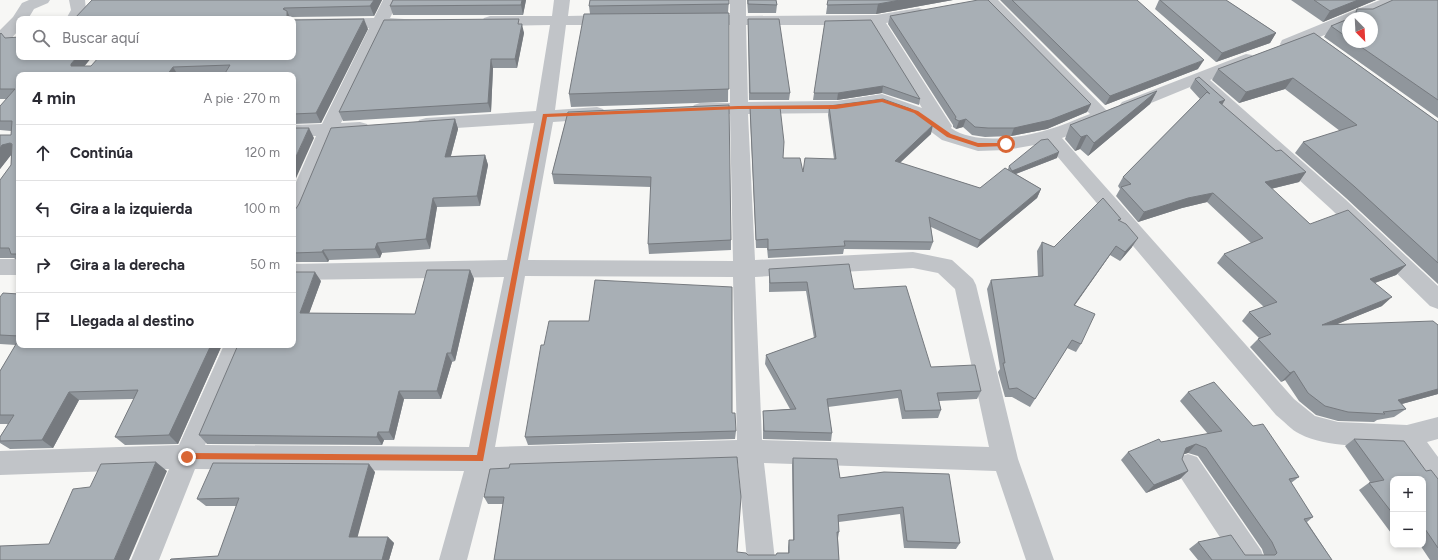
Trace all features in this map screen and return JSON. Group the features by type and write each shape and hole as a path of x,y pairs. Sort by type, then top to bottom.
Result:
{"street":[{"path":"76,16 79,9 77,0"},
{"path":"296,206 328,130 391,0"},
{"path":"1365,12 1393,0"},
{"path":"984,1 1103,116"},
{"path":"473,22 560,10 628,20"},
{"path":"453,560 480,459 545,115 560,10"},
{"path":"683,20 738,10 812,21 876,20 936,10"},
{"path":"738,10 738,108 750,451 761,560"},
{"path":"876,20 949,136"},
{"path":"0,40 16,22"},
{"path":"296,23 426,22"},
{"path":"684,110 836,107 882,100 916,112 949,136 978,145 1006,144 1050,136 1103,116 1204,70 1268,51 1315,41 1342,23"},
{"path":"1204,70 1338,204 1438,300"},
{"path":"406,125 545,115 615,113"},
{"path":"296,131 374,127"},
{"path":"1050,136 1285,407 1308,426 1338,433 1407,436 1438,428"},
{"path":"296,272 515,268 743,269 913,260 944,266 965,285 1005,459 1040,560"},
{"path":"0,267 16,267"},
{"path":"145,560 187,457 235,348"},
{"path":"1407,436 1438,478"},
{"path":"0,463 187,457 480,459 750,451 1005,459"},
{"path":"1188,466 1251,560"}],"building":[{"path":"92,0 374,0 370,6 284,8 283,9 287,11 287,16 77,16"},
{"path":"393,0 522,0 521,5 390,6"},
{"path":"590,0 729,0 729,4 589,6"},
{"path":"748,0 776,0 777,5 748,4"},
{"path":"828,0 900,0 878,4 827,5"},
{"path":"978,0 988,0 1091,104 1050,120 1014,128 975,127 966,119 959,121 955,119 956,117 890,16"},
{"path":"1012,0 1137,0 1204,60 1110,96"},
{"path":"1160,0 1226,0 1276,33 1222,53"},
{"path":"1314,0 1358,0 1330,11"},
{"path":"1393,0 1438,0 1438,100 1363,48 1378,48 1378,12 1356,12 1357,9 1373,9"},
{"path":"729,13 729,89 569,94 584,14"},
{"path":"364,19 316,113 296,114 296,72 226,72 230,65 173,67 169,72 16,72 16,254 11,254 9,248 0,248 0,180 11,165 12,144 2,145 0,148 0,135 11,135 12,121 0,121 0,106 15,89 0,89 1,33 5,38 16,37 16,60 74,60 71,66 91,66 96,60 296,60 296,20"},
{"path":"519,19 518,24 522,24 515,59 491,59 488,103 339,112 384,20"},
{"path":"748,19 779,19 790,93 750,93"},
{"path":"871,20 920,99 883,86 838,93 814,93 825,21"},
{"path":"1342,21 1342,34 1331,26"},
{"path":"1314,33 1438,122 1438,263 1303,142 1357,125 1293,78 1246,92 1218,69"},
{"path":"1199,77 1225,100 1219,102 1276,151 1281,150 1306,172 1265,182 1310,224 1348,210 1406,265 1370,279 1392,297 1322,325 1433,321 1438,325 1438,389 1398,400 1406,409 1383,412 1385,414 1348,412 1325,406 1308,393 1294,371 1290,373 1258,339 1271,334 1249,312 1277,302 1224,254 1263,238 1213,193 1188,198 1144,212 1121,187 1131,184 1123,177 1207,92 1210,94 1195,79"},
{"path":"1157,91 1094,143 1087,135 1081,137 1070,125"},
{"path":"883,99 911,109 933,125 895,161 980,188 1005,168 1041,189 980,240 929,217 933,242 844,241 845,246 768,250 768,239 756,240 750,107 780,107 784,142 783,158 800,158 803,172 805,158 836,159 829,106"},
{"path":"729,105 731,240 648,244 651,177 552,174 568,112"},
{"path":"455,119 445,157 485,155 477,196 433,198 426,239 377,243 375,249 323,250 322,252 296,253 296,208 331,128"},
{"path":"296,128 309,128 296,156"},
{"path":"1048,139 1059,152 1012,171 1009,166 1041,140"},
{"path":"1103,198 1121,219 1118,220 1126,224 1138,238 1125,252 1116,246 1074,305 1095,314 1081,344 1072,340 1035,399 1017,388 1009,389 1003,363 1005,363 991,280 1043,276 1042,242 1054,247"},
{"path":"849,264 854,289 906,286 931,367 975,365 981,391 937,393 941,410 905,411 901,390 827,399 832,433 764,431 763,411 796,409 766,355 816,337 807,282 770,283 769,269"},
{"path":"427,270 470,270 451,353 447,353 437,391 399,391 389,432 378,432 377,437 199,435 237,348 296,348 296,272 315,272 300,313 415,314"},
{"path":"595,280 732,287 732,413 735,413 736,431 525,437 541,345 544,345 549,321 589,321"},
{"path":"3,293 16,294 16,336 0,335 0,297"},
{"path":"16,344 16,348 210,348 169,435 115,437 138,390 69,392 42,440 0,441 0,437 14,415 0,415 0,371"},
{"path":"1214,382 1253,426 1263,424 1299,477 1289,479 1313,517 1304,519 1332,560 1212,560 1198,542 1231,535 1245,555 1275,555 1277,553 1272,542 1206,448 1196,444 1186,448 1182,459 1188,471 1154,485 1128,452 1159,439 1161,442 1222,431 1188,392"},
{"path":"1354,439 1404,441 1426,471 1431,470 1438,479 1438,548 1426,530 1426,476 1390,476 1390,510 1369,483 1384,480"},
{"path":"737,457 741,497 737,552 746,553 748,555 776,555 777,553 789,553 789,540 794,540 793,458 837,459 840,478 884,472 949,474 960,543 907,541 903,507 838,515 839,532 837,532 839,560 494,560 504,497 484,497 490,469 509,468 510,464"},
{"path":"156,462 114,560 0,560 0,546 49,544 73,489 90,487 101,464"},
{"path":"213,463 369,464 349,537 388,537 382,560 170,560 218,556 239,498 197,499"}],"route":[{"path":"187,457 480,459 545,115 738,108 836,107 882,100 916,112 949,136 978,145 1006,144"}]}
